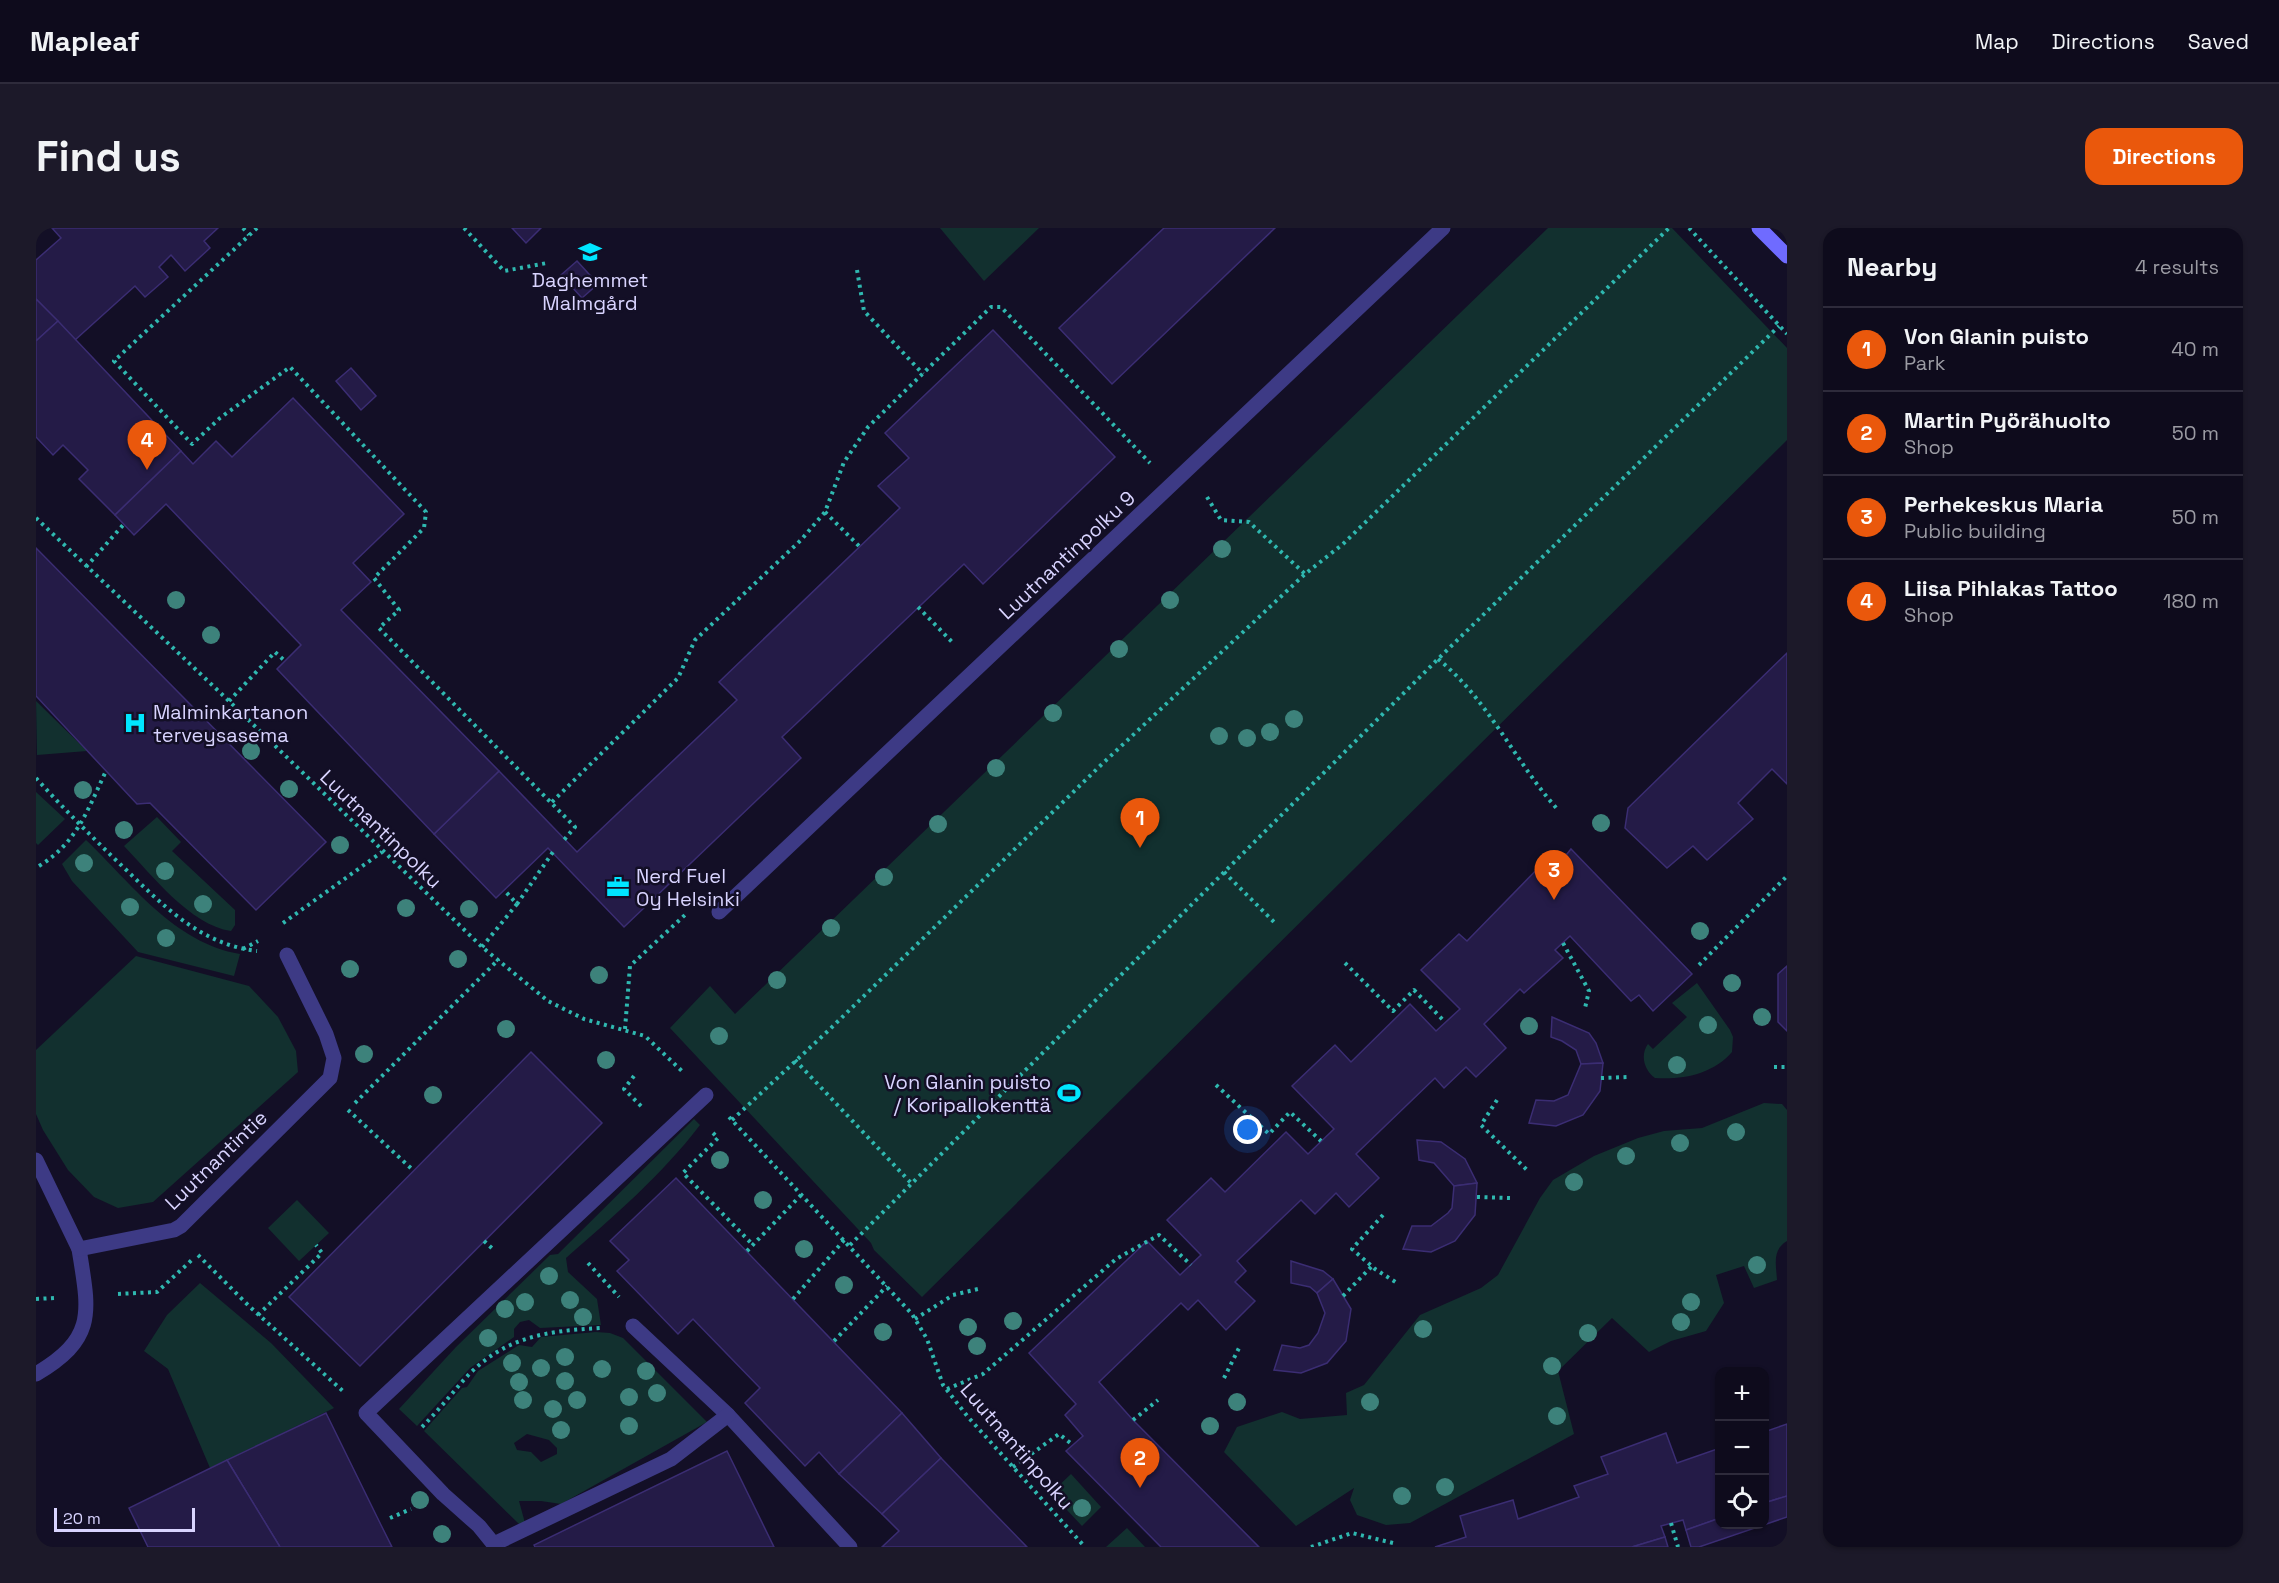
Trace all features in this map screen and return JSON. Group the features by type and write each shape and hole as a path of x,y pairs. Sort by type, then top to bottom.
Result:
{"street":[{"name":"Luutnantinpolku 9","path":"719,912 1443,228"},
{"path":"1759,228 1787,256"},
{"name":"Luutnantintie","path":"80,1248 174,1230 181,1226 330,1078 334,1058 326,1034 287,955"},
{"path":"706,1095 366,1413 495,1545 670,1459 728,1415"},
{"path":"36,1160 80,1248 87,1296 85,1322 80,1338 57,1362 36,1374"},
{"path":"633,1326 728,1415 849,1547"}],"path":[{"path":"243,228 249,235"},
{"path":"257,228 114,361 192,444 220,418 290,367 426,512 424,528 374,578 399,610 379,628 575,827 564,840"},
{"path":"464,228 504,271 547,263"},
{"path":"732,1120 795,1059 829,1030 1101,765 1305,574 1343,544 1669,228"},
{"path":"1689,228 1787,334"},
{"path":"857,270 864,311 923,374"},
{"path":"552,802 678,678 695,640 801,540 825,512 844,462 868,427 991,307 1000,307 1157,470 1173,483"},
{"path":"795,1059 912,1184 1438,659 1779,326"},
{"path":"1188,469 1221,520 1249,522 1305,574"},
{"path":"825,512 860,547"},
{"name":"Luutnantinpolku","path":"36,518 229,701 382,852 482,947 499,960"},
{"path":"86,567 124,524"},
{"path":"918,608 976,670"},
{"path":"229,701 275,652 285,661"},
{"path":"1438,659 1464,685 1536,786 1559,811"},
{"path":"39,866 52,858 81,826 106,771"},
{"path":"36,778 81,826 171,913 196,930 219,943 243,949 267,935"},
{"path":"275,929 382,852"},
{"path":"482,947 517,904 553,852"},
{"path":"1224,872 1274,922"},
{"path":"1699,965 1787,876"},
{"path":"504,890 517,904"},
{"path":"1563,943 1589,991 1585,1008"},
{"path":"1345,963 1393,1011 1414,990 1445,1023"},
{"path":"1774,1067 1787,1067"},
{"path":"634,1076 624,1089 667,1132"},
{"path":"1601,1078 1629,1077"},
{"path":"1216,1085 1269,1134 1290,1112 1321,1141"},
{"path":"1497,1100 1481,1125 1528,1171"},
{"path":"348,1110 414,1171"},
{"path":"721,1119 726,1114"},
{"path":"716,1124 710,1130 718,1138 683,1173 753,1245"},
{"name":"Luutnantinpolku","path":"912,1184 850,1245 915,1319 927,1339 946,1389 1085,1547"},
{"path":"747,1251 802,1194"},
{"path":"1477,1197 1511,1198"},
{"path":"1383,1215 1352,1248 1372,1266 1398,1283"},
{"path":"946,1389 983,1374 1116,1259 1139,1244 1159,1235 1191,1265"},
{"path":"794,1299 845,1239"},
{"path":"258,1315 322,1253 316,1245"},
{"path":"198,1255 258,1315 366,1413"},
{"path":"400,1449 474,1370 510,1345 555,1330 633,1326 632,1311 588,1263"},
{"path":"1343,1296 1372,1266"},
{"path":"834,1341 887,1286"},
{"path":"915,1319 953,1295 978,1289"},
{"path":"1224,1378 1240,1346"},
{"path":"1133,1420 1158,1400"},
{"path":"1013,1467 1059,1434 1073,1445"},
{"path":"390,1518 405,1512"},
{"path":"1671,1523 1678,1547"},
{"path":"1311,1547 1352,1533 1393,1543"}],"green space":[{"path":"940,228 1039,228 984,281"},
{"path":"1548,228 1672,228 1787,348 1787,440 922,1297 874,1250 871,1243 670,1028 710,986 735,1014"},
{"path":"36,701 87,751 37,755"},
{"path":"36,792 65,819 38,845 36,843"},
{"path":"157,817 181,842 172,851 235,910 235,925 231,931 216,927 187,909 159,884 124,846"},
{"path":"86,840 137,892 174,924 194,938 216,948 240,954 234,976 138,952 72,881 62,864"},
{"path":"136,956 249,986 278,1017 296,1051 298,1072 153,1202 118,1208 94,1197 68,1170 43,1130 36,1114 36,1050"},
{"path":"1697,983 1730,1030 1733,1037 1732,1052 1716,1066 1697,1074 1676,1078 1655,1078 1648,1071 1644,1062 1646,1048 1648,1044 1653,1049 1687,1017 1672,1003"},
{"path":"1764,1103 1782,1104 1787,1110 1787,1241 1777,1253 1777,1280 1754,1288 1744,1266 1716,1275 1724,1303 1706,1331 1671,1341 1649,1352 1612,1318 1558,1371 1574,1434 1410,1523 1386,1525 1357,1515 1350,1500 1354,1488 1296,1526 1224,1452 1237,1427 1282,1412 1300,1419 1347,1415 1346,1393 1364,1385 1420,1315 1481,1288 1498,1275 1540,1198 1553,1180 1594,1156 1638,1138 1664,1131 1702,1128"},
{"path":"694,1119 700,1125 670,1161 566,1258 568,1272 597,1299 601,1325 540,1328 529,1320 520,1322 514,1329 514,1337 470,1368 417,1426 399,1409 456,1347 550,1255 558,1254"},
{"path":"297,1200 329,1233 299,1261 268,1228"},
{"path":"200,1283 271,1343 334,1408 210,1468 168,1369 144,1351 167,1315"},
{"path":"596,1332 610,1333 623,1338 707,1422 561,1504 519,1501 525,1523 519,1524 424,1431 462,1388 467,1387 478,1371 519,1345 532,1347 541,1337","holes":["527,1434 549,1440 557,1448 557,1454 541,1462 531,1452 517,1450 514,1443"]},
{"path":"1071,1474 1101,1507 1082,1526 1051,1493"},
{"path":"1127,1528 1145,1547 1106,1547"}],"building":[{"path":"52,228 218,228 204,241 210,248 185,271 171,255 159,267 168,277 145,297 135,286 75,340 36,299 36,260 61,238"},
{"path":"512,228 541,228 526,243"},
{"path":"1164,228 1275,228 1112,384 1059,328"},
{"path":"577,261 598,284 582,298 561,275"},
{"path":"36,299 58,321 36,341"},
{"path":"58,321 181,451 115,515 79,479 88,470 63,445 53,455 36,437 36,341"},
{"path":"993,330 1115,457 983,584 964,564 782,737 801,758 624,927 548,848 496,898 434,834 499,771 577,852 737,700 719,682 900,508 878,486 909,458 885,433"},
{"path":"351,368 376,396 361,410 336,381"},
{"path":"293,398 404,514 353,563 371,582 341,610 499,771 434,834 277,669 301,645 166,504 134,535 115,515 181,451 193,464 216,441 232,457"},
{"name":"Malminkartanon terveysasema","path":"36,548 326,842 256,910 150,803 137,804 36,696"},
{"path":"1787,653 1787,784 1772,769 1738,803 1753,819 1707,860 1693,846 1667,868 1625,828 1628,808"},
{"path":"1571,849 1692,974 1653,1011 1639,995 1631,1001 1570,936 1555,950 1563,958 1524,993 1520,989 1484,1024 1506,1048 1476,1077 1466,1067 1444,1088 1435,1078 1356,1154 1379,1178 1349,1207 1336,1193 1315,1214 1301,1200 1237,1261 1246,1271 1235,1282 1255,1301 1226,1330 1198,1300 1188,1310 1181,1303 1099,1382 1133,1420 1259,1547 1161,1547 1066,1451 1083,1436 1065,1415 1076,1404 1029,1353 1147,1241 1180,1275 1201,1255 1167,1220 1211,1178 1225,1192 1286,1132 1308,1154 1334,1129 1292,1086 1335,1045 1351,1062 1410,1004 1436,1031 1460,1009 1421,970 1459,934 1467,941 1550,856 1559,864"},
{"path":"1787,966 1787,1031 1778,1022 1778,974"},
{"path":"1552,1017 1589,1033 1596,1043 1603,1063 1581,1064 1576,1050 1551,1037"},
{"path":"531,1052 602,1123 360,1366 289,1297"},
{"path":"1603,1063 1600,1091 1583,1115 1556,1126 1529,1123 1536,1100 1554,1101 1568,1095 1581,1064"},
{"path":"1417,1140 1441,1142 1465,1159 1477,1183 1454,1186 1434,1163 1419,1160"},
{"path":"676,1178 902,1413 839,1474 819,1452 805,1466 745,1403 760,1388 693,1319 678,1334 617,1271 629,1260 610,1241"},
{"path":"1477,1183 1475,1215 1455,1241 1431,1252 1403,1249 1412,1226 1431,1226 1448,1213 1452,1208 1454,1186"},
{"path":"1291,1261 1323,1271 1333,1279 1317,1293 1310,1287 1291,1283"},
{"path":"1333,1279 1351,1309 1346,1341 1327,1363 1301,1373 1274,1370 1282,1345 1300,1348 1309,1345 1318,1333 1325,1313 1317,1293"},
{"path":"326,1413 392,1547 280,1547 227,1460"},
{"path":"902,1413 941,1458 882,1514 839,1474"},
{"path":"1787,1424 1787,1496 1769,1501 1769,1475 1769,1430"},
{"path":"1666,1433 1677,1463 1715,1450 1715,1520 1686,1530 1683,1520 1661,1526 1665,1537 1632,1547 1435,1547 1466,1537 1460,1516 1513,1500 1518,1519 1579,1497 1574,1486 1608,1474 1601,1457"},
{"path":"727,1451 774,1547 535,1547 534,1545"},
{"path":"941,1458 1027,1547 882,1547 899,1531 882,1514"},
{"path":"227,1460 280,1547 148,1547 129,1508"},
{"path":"1787,1496 1787,1517 1769,1523 1769,1501"},
{"path":"1715,1520 1715,1529 1752,1529 1699,1547 1691,1547 1686,1530"},
{"path":"1665,1537 1668,1547 1632,1547"}],"place":[{"name":"Daghemmet Malmgård","path":"590,252"},
{"name":"Liisa Pihlakas Tattoo","path":"147,470"},
{"name":"Malminkartanon terveysasema","path":"135,723"},
{"name":"Von Glanin puisto","path":"1140,848"},
{"name":"Nerd Fuel Oy Helsinki","path":"618,887"},
{"name":"Perhekeskus Maria","path":"1554,900"},
{"name":"Von Glanin puisto / Koripallokenttä","path":"1069,1093"},
{"name":"Martin Pyörähuolto","path":"1140,1488"}]}
